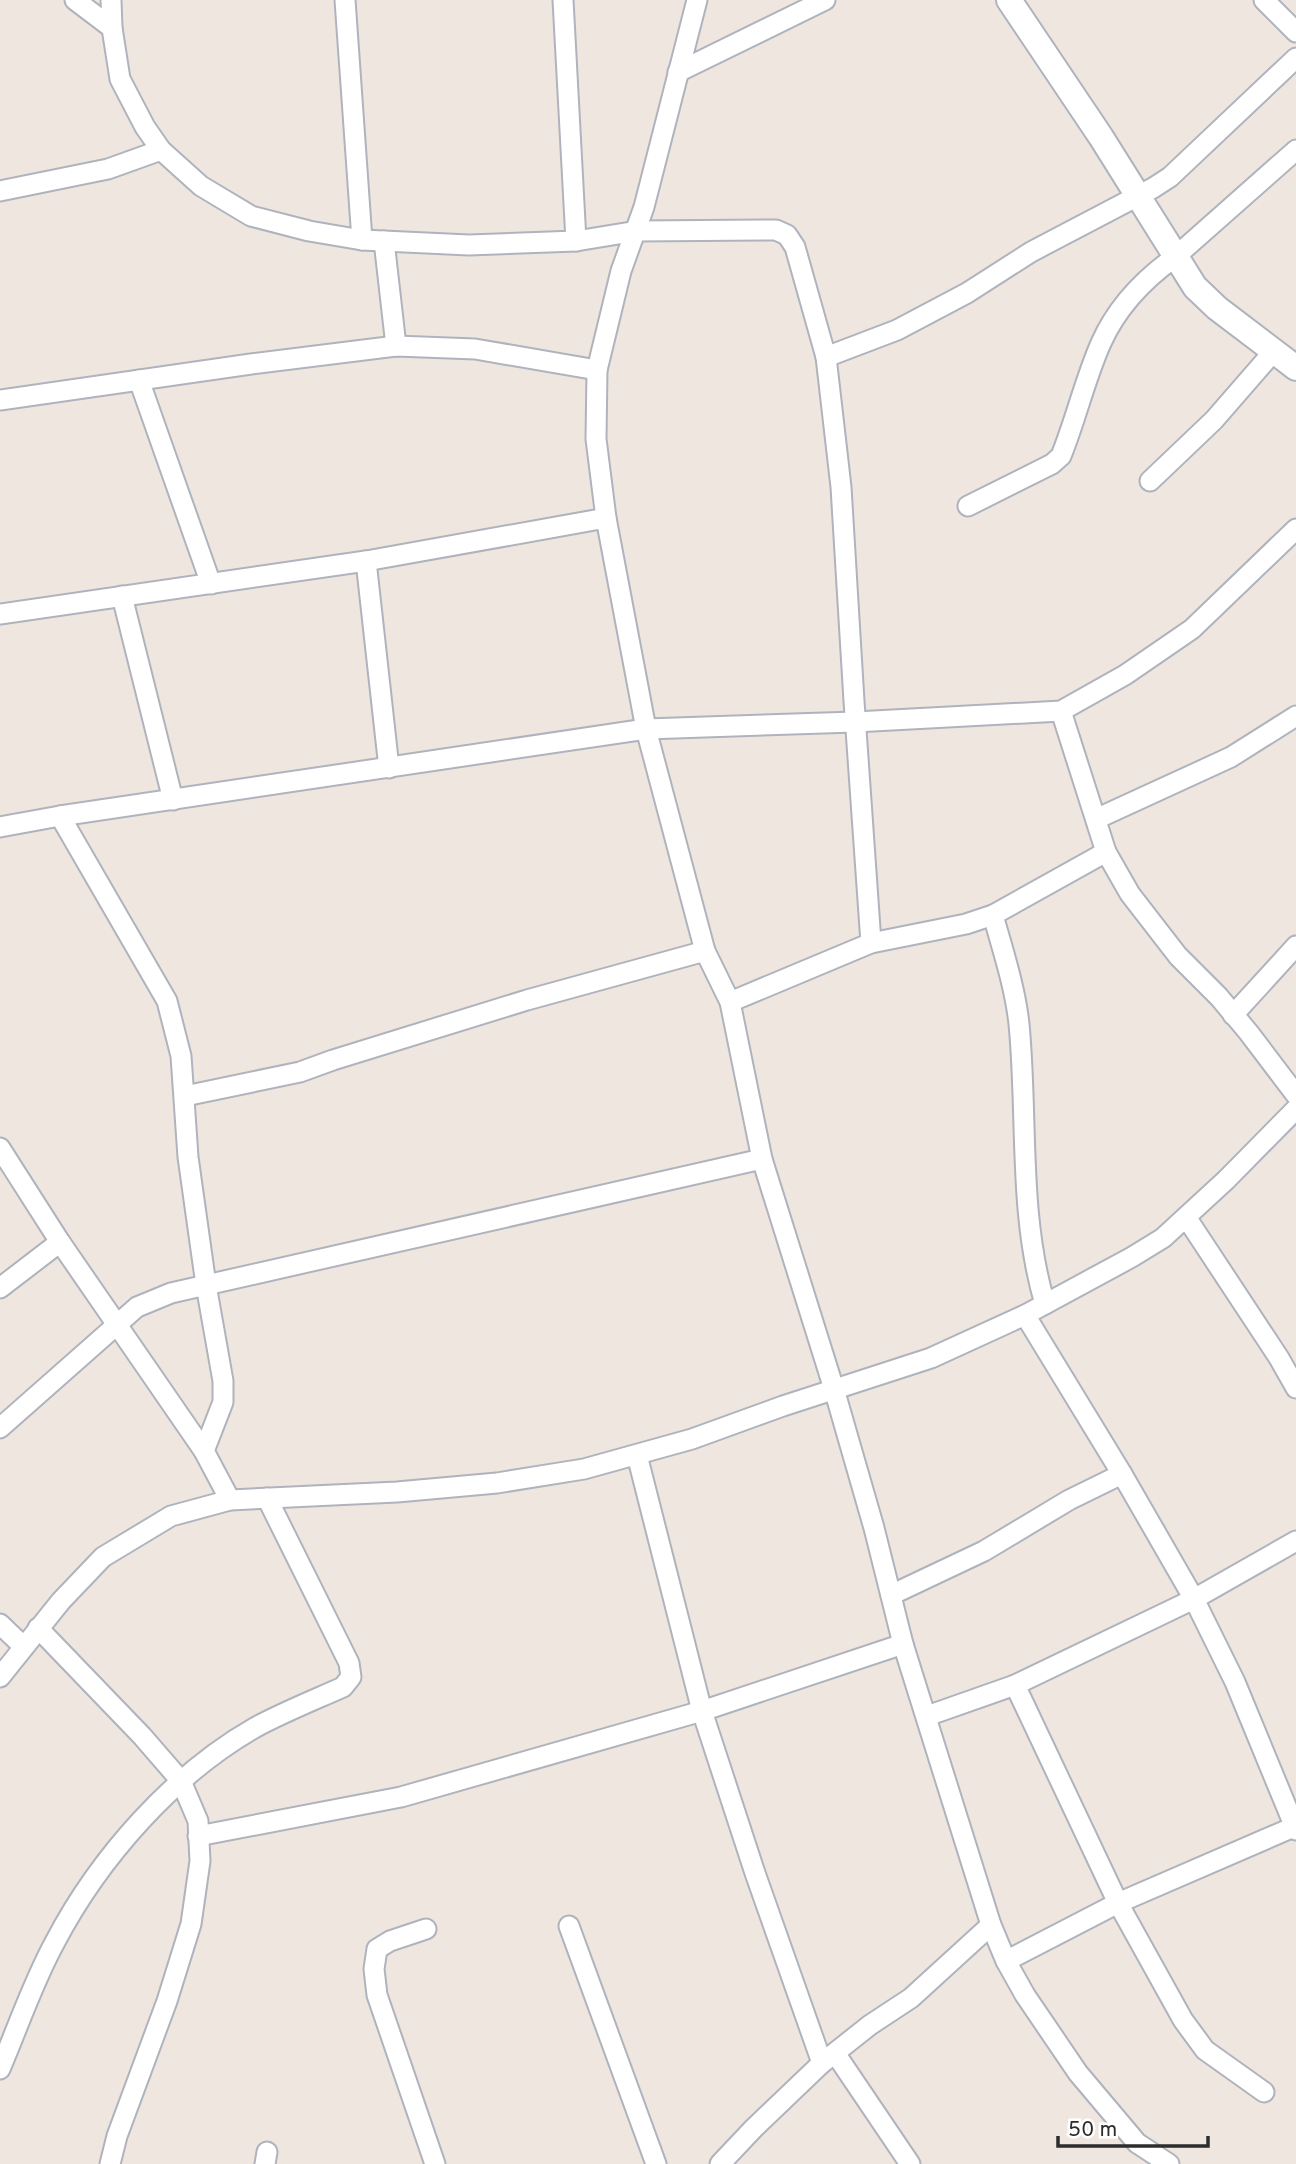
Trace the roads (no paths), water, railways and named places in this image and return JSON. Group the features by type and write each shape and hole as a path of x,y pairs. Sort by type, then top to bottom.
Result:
{"street":[{"path":"75,0 112,28"},
{"path":"111,0 112,28 120,79 145,127 161,150 201,186 251,216 309,231 362,240 469,245 576,241 637,231 776,230 787,235 795,247 827,357 841,487 871,943"},
{"path":"345,0 362,240"},
{"path":"564,0 576,241"},
{"path":"697,0 637,231 621,271 597,370 596,439 607,518 646,729 705,951 730,1002 762,1159 834,1389 903,1644 991,1926 1025,1995 1078,2073 1137,2143 1169,2164"},
{"path":"678,72 825,0"},
{"path":"1264,0 1296,32"},
{"path":"1018,4 1195,287 1217,308 1296,368"},
{"path":"827,357 897,330 967,293 1031,252 1138,197 1170,177 1296,58"},
{"path":"0,191 108,169 161,150"},
{"path":"968,506 1052,464 1061,456 1101,342 1117,314 1154,272 1175,257 1296,150"},
{"path":"384,241 396,346"},
{"path":"0,400 396,346 475,349 597,370"},
{"path":"1150,481 1214,420 1274,351"},
{"path":"139,380 211,584"},
{"path":"0,614 366,561 607,518"},
{"path":"0,827 646,729 855,722 1061,710 1125,675 1192,629 1296,529"},
{"path":"366,561 388,768"},
{"path":"122,596 173,800"},
{"path":"1061,710 1106,852 1130,894 1178,956 1219,997 1296,1095"},
{"path":"1096,819 1231,757 1296,716"},
{"path":"60,816 167,1002 181,1056 188,1157 223,1381 223,1402 204,1451"},
{"path":"730,1002 871,943 966,924 993,915 1106,852"},
{"path":"993,915 1014,994 1018,1023 1031,1237 1045,1304"},
{"path":"1233,1015 1296,946"},
{"path":"185,1096 300,1072 527,1000 705,951"},
{"path":"0,1677 61,1601 103,1557 172,1516 230,1500 397,1492 497,1483 584,1469 692,1439 930,1358 1025,1315 1163,1238 1293,1117"},
{"path":"0,1148 60,1242 204,1451 230,1500"},
{"path":"0,1427 137,1307 171,1293 762,1159"},
{"path":"1186,1217 1296,1388"},
{"path":"0,1288 60,1242"},
{"path":"1006,1961 1118,1903 1296,1828 1235,1682 1194,1599 1025,1315"},
{"path":"637,1455 702,1711 755,1873 828,2058 911,2164"},
{"path":"891,1595 984,1551 1069,1500 1122,1475"},
{"path":"0,2069 53,1944 82,1894 120,1845 181,1782 219,1751 257,1727 343,1687 351,1676 349,1663 267,1498"},
{"path":"927,1716 1015,1685 1194,1599 1296,1541"},
{"path":"0,1624 23,1646"},
{"path":"38,1628 142,1736 181,1782 198,1821 200,1861 191,1924 167,2001 117,2136 110,2164"},
{"path":"198,1836 401,1797 702,1711 903,1644"},
{"path":"1015,1685 1118,1903 1183,2020 1205,2050 1264,2092"},
{"path":"569,1926 656,2164"},
{"path":"720,2164 828,2058 870,2025 911,1998 991,1926"},
{"path":"426,1929 390,1941 377,1949 374,1969 377,1995 435,2164"}]}
